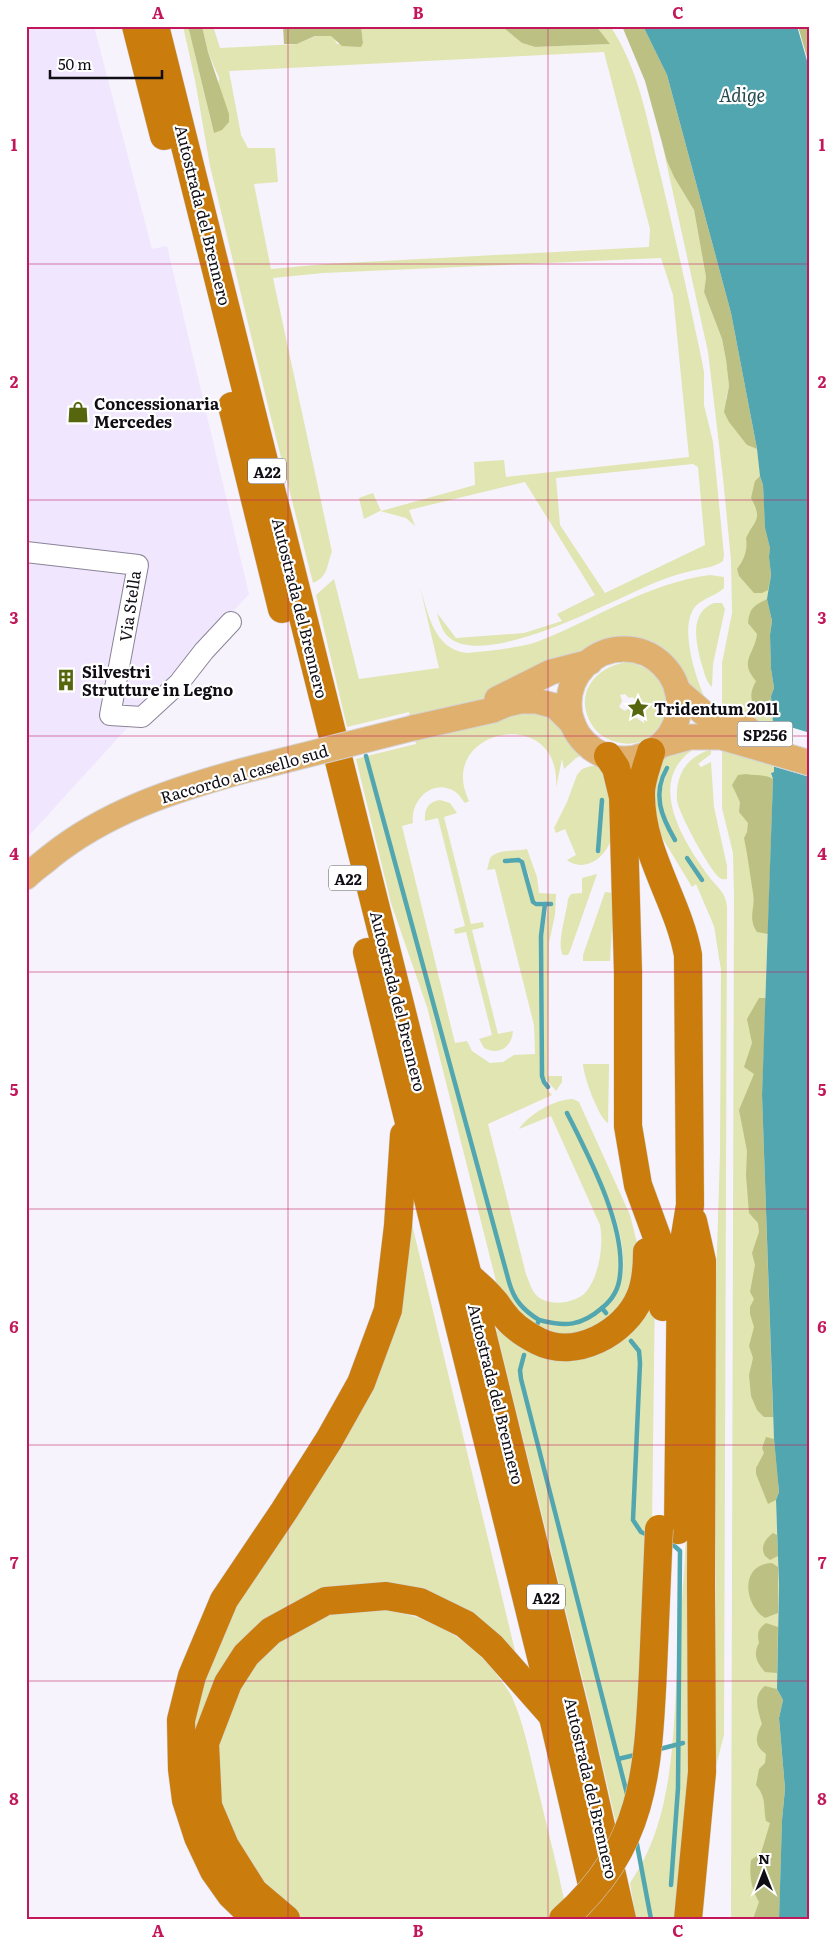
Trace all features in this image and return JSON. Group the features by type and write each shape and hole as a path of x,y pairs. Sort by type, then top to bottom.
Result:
{"highway":[{"name":"Autostrada del Brennero","path":"136,26 545,1673 553,1717 600,1919"},
{"name":"Autostrada del Brennero","path":"155,26 468,1276 577,1720 622,1919"},
{"path":"587,1919 610,1894 640,1846 660,1782 665,1725 669,1529 681,1260 690,1204 688,955 684,935 651,851 645,825 641,794 656,749"},
{"path":"563,1919 597,1885 618,1854 631,1826 642,1788 650,1740 669,1529 661,1248 638,1185 628,1126 628,972 623,797 616,768 608,756"},
{"path":"256,1919 231,1895 214,1870 198,1837 186,1800 182,1769 181,1720 192,1676 224,1600 329,1440 360,1383 388,1310 398,1226 406,1111"},
{"path":"688,1919 702,1772 700,1585 702,1261 690,1204"},
{"path":"468,1276 495,1301 515,1327 540,1343 569,1347 586,1344 613,1330 631,1312 639,1298 645,1278 647,1259 644,1205"},
{"path":"284,1918 254,1892 225,1846 208,1806 205,1743 228,1683 246,1655 271,1631 326,1601 386,1596 420,1602 465,1624 492,1647 553,1717"}],"main road":[{"name":"Raccordo al casello sud","path":"573,724 570,710 571,692 579,674 590,662 605,653 615,650 640,652 662,664 677,690 679,699 678,717 673,730 656,749"},
{"name":"Raccordo al casello sud","path":"452,720 551,672 590,662"},
{"name":"Raccordo al casello sud","path":"677,690 708,716 721,730 810,763"},
{"name":"Raccordo al casello sud","path":"26,877 66,844 111,818 160,796 242,771 493,710 507,704 536,701 555,706 573,724 587,745 608,756 629,759 690,737 721,730 810,747"}],"street":[{"name":"Via Stella","path":"26,552 138,565 110,715 142,717 179,683 204,650 230,622"}],"shaded area":[{"path":"26,26 94,26 152,249 167,246 249,594 26,839"}],"green space":[{"path":"183,26 188,26 214,133 219,78 208,52 202,26 213,26 220,48 297,44 316,36 331,36 337,44 363,43 361,26 493,26 505,29 522,43 535,47 609,44 596,26 610,26 628,58 645,111 702,361 704,405 713,442 723,561 712,566 663,579 582,616 522,638 494,644 470,645 448,637 443,631 437,613 456,638 524,633 562,621 557,614 595,595 525,482 409,510 415,526 406,518 380,511 364,519 359,498 373,493 381,511 475,485 474,462 504,460 506,477 689,457 673,295 661,258 323,273 273,278 332,552 324,574 313,583 210,166 195,80","holes":["604,52 650,229 649,247 326,264 271,269 254,184 278,182 275,148 248,148 241,135 229,71","693,464 698,467 705,545 605,593 560,525 556,478"]},
{"path":"188,26 202,26 208,52 229,114 229,122 222,130 214,133"},
{"path":"283,26 361,26 363,43 361,47 342,46 331,36 315,36 297,44 284,44"},
{"path":"493,26 596,26 610,44 535,47 522,43 505,29"},
{"path":"622,26 643,26 667,75 731,313 757,449 747,445 729,422 724,412 729,386 726,360 722,339 704,292 706,277 694,210 674,177 667,161 645,81"},
{"path":"798,26 810,26 810,68"},
{"path":"662,143 674,177 694,210 706,277 704,292 722,339 726,360 729,386 726,399 747,445 757,449 770,548 771,696 774,772 771,773 773,779 762,1095 774,1439 779,1476 776,1500 779,1585 777,1689 782,1820 779,1919 731,1919 734,895 733,853 722,808 722,663 732,613 731,560 708,352"},
{"path":"760,476 763,485 765,528 770,548 771,575 768,590 762,593 754,593 739,576 737,569 745,555 746,538 757,515 751,498 755,481"},
{"path":"710,575 724,577 724,588 696,606 689,620 688,632 689,646 696,675 711,711 690,687 678,662 665,649 649,640 621,636 600,641 513,685 467,705 410,717 409,712 347,727 316,595 334,579 359,679 439,668 420,587 430,619 440,638 456,650 467,653 523,646 539,641 644,594 687,579"},
{"path":"767,599 772,621 770,635 771,669 774,688 771,696 772,710 760,708 753,702 751,693 756,681 748,668 749,658 757,634 748,623 750,613 756,605"},
{"path":"714,603 722,603 725,609 713,664 712,687 706,679 701,662 696,628 701,613"},
{"path":"627,662 648,670 661,682 666,698 665,714 658,728 647,738 631,744 613,741 598,733 587,714 586,693 590,684 605,670","holes":["625,694 629,698 633,697 637,703 641,703 641,708 647,704 644,723 632,715 634,709 630,709 630,707 625,711 619,707 622,701 620,695"]},
{"path":"523,712 547,714 569,734 585,754 576,758 564,769 562,759 556,788 553,761 540,744 522,735 502,735 483,743 469,756 463,776 469,801 465,803 455,792 446,788 430,790 424,794 415,807 413,823 402,826 455,1043 467,1041 472,1051 490,1063 503,1062 514,1055 535,1054 534,1025 495,869 487,870 490,858 502,852 527,849 537,877 539,893 556,894 555,915 549,943 548,1076 562,1076 562,1082 556,1091 544,1077 543,936 548,906 551,906 552,902 534,901 529,876 522,858 505,860 506,863 521,862 531,902 535,905 544,905 540,933 540,1074 545,1086 552,1095 488,1124 526,1274 534,1293 541,1299 554,1302 569,1301 586,1292 597,1269 601,1251 601,1233 600,1225 551,1116 519,1129 523,1123 543,1108 558,1102 573,1099 579,1102 630,1215 637,1243 636,1281 612,1319 573,1336 538,1331 499,1293 427,1007 391,903 356,759 364,757 428,985 510,1292 524,1311 538,1321 536,1325 539,1326 540,1322 558,1326 573,1325 587,1320 602,1310 605,1313 608,1312 605,1308 616,1294 620,1285 623,1266 622,1246 611,1204 575,1125 569,1113 567,1113 607,1205 619,1251 619,1273 613,1292 600,1309 589,1317 570,1323 557,1323 544,1320 533,1313 523,1304 512,1288 367,756 416,744 415,739"},
{"path":"697,747 681,760 672,776 670,793 673,811 689,846 699,863 723,894 727,907 724,1735 714,1774 716,1724 716,1284 720,1153 721,970 714,926 696,884 692,887 660,834 648,804 663,760 673,750","holes":["666,767 669,769 662,788 661,797 664,813 676,839 674,841 664,823 658,805 658,786 661,776"]},
{"path":"711,750 711,754 698,764 701,767 711,762 714,807 727,866 727,879 721,879 709,865 688,828 677,800 677,790 682,771 696,757"},
{"path":"600,766 612,781 612,835 608,846 599,857 587,864 580,865 567,860 576,855 565,829 556,833 554,828 567,802 577,775 582,769"},
{"path":"746,774 773,779 768,934 757,932 754,927 752,917 754,898 744,838 748,823 739,812 740,802 732,785 738,775"},
{"path":"440,800 450,803 457,813 444,817 471,924 483,922 484,927 472,930 498,1034 513,1031 510,1042 500,1050 495,1051 484,1048 479,1039 492,1035 466,932 455,934 454,929 465,926 438,818 425,821 425,813 430,804"},
{"path":"597,874 570,951 568,955 563,955 561,936 568,899 571,894 582,893 582,878"},
{"path":"605,892 614,893 610,961 583,961 583,955"},
{"path":"759,998 766,998 762,1095 773,1417 764,1417 757,1410 751,1396 749,1375 753,1358 749,1346 754,1327 750,1307 754,1299 750,1292 755,1265 752,1253 759,1232 758,1223 749,1213 746,1175 747,1151 739,1110 754,1074 744,1067 752,1043 747,1019"},
{"path":"583,1064 609,1064 608,1123 600,1114 592,1096"},
{"path":"411,1220 517,1659 430,1600 280,1614 189,1740 202,1664 316,1467"},
{"path":"655,1286 652,1528 642,1734 618,1832 588,1701 496,1329 512,1341 558,1356"},
{"path":"688,1347 694,1737 678,1919 636,1919 630,1883 645,1857 656,1830 664,1801 673,1741 685,1545"},
{"path":"766,1437 774,1439 779,1492 776,1500 768,1504 756,1474 756,1468 764,1453 762,1448"},
{"path":"773,1533 777,1535 778,1556 770,1560 765,1556 763,1546"},
{"path":"772,1563 778,1567 778,1613 765,1618 753,1604 748,1586 754,1570 761,1565"},
{"path":"382,1609 428,1621 466,1643 490,1666 512,1697 526,1740 564,1899 558,1919 295,1919 299,1912 264,1892 225,1833 211,1765 229,1694 275,1640 334,1613"},
{"path":"766,1623 778,1627 777,1673 765,1672 756,1658 759,1632"},
{"path":"765,1686 777,1689 783,1700 779,1718 785,1789 782,1820 779,1919 753,1919 759,1902 754,1892 750,1871 751,1860 761,1853 770,1823 766,1821 762,1794 756,1785 759,1769 765,1763 766,1754 759,1748 757,1740 762,1724 757,1699 758,1694"}],"water":[{"name":"Adige","path":"643,26 797,26 810,71 810,1919 779,1919 782,1820 785,1789 779,1718 783,1700 777,1689 779,1585 776,1500 779,1492 774,1439 762,1095 773,779 771,773 774,772 771,696 774,688 771,669 770,635 772,621 767,599 771,575 770,548 765,528 763,485 731,313 667,75"}],"pier":[{"path":"771,721 810,733 810,777 772,766"}],"waterway":[{"path":"366,756 509,1282 520,1304 539,1320 537,1325"},
{"path":"667,768 662,778 659,796 662,814 675,840"},
{"path":"598,851 602,800"},
{"path":"687,858 702,880"},
{"path":"505,861 519,860 522,862 533,902 536,904 551,904"},
{"path":"545,904 541,936 542,1076 548,1087"},
{"path":"567,1113 604,1192 617,1235 620,1275 614,1293 602,1308 606,1313"},
{"path":"539,1320 557,1324 580,1322 602,1308"},
{"path":"631,1341 639,1351 640,1363 633,1520 641,1532 650,1536"},
{"path":"524,1355 520,1370 521,1379 627,1794"},
{"path":"669,1541 680,1551 678,1788 671,1885"},
{"path":"656,1750 683,1743"},
{"path":"618,1759 639,1754"},
{"path":"636,1839 651,1919"}],"place":[{"name":"Concessionaria Mercedes","path":"78,412"},
{"name":"Silvestri Strutture in Legno","path":"66,680"},
{"name":"Tridentum 2011","path":"638,708"}]}
